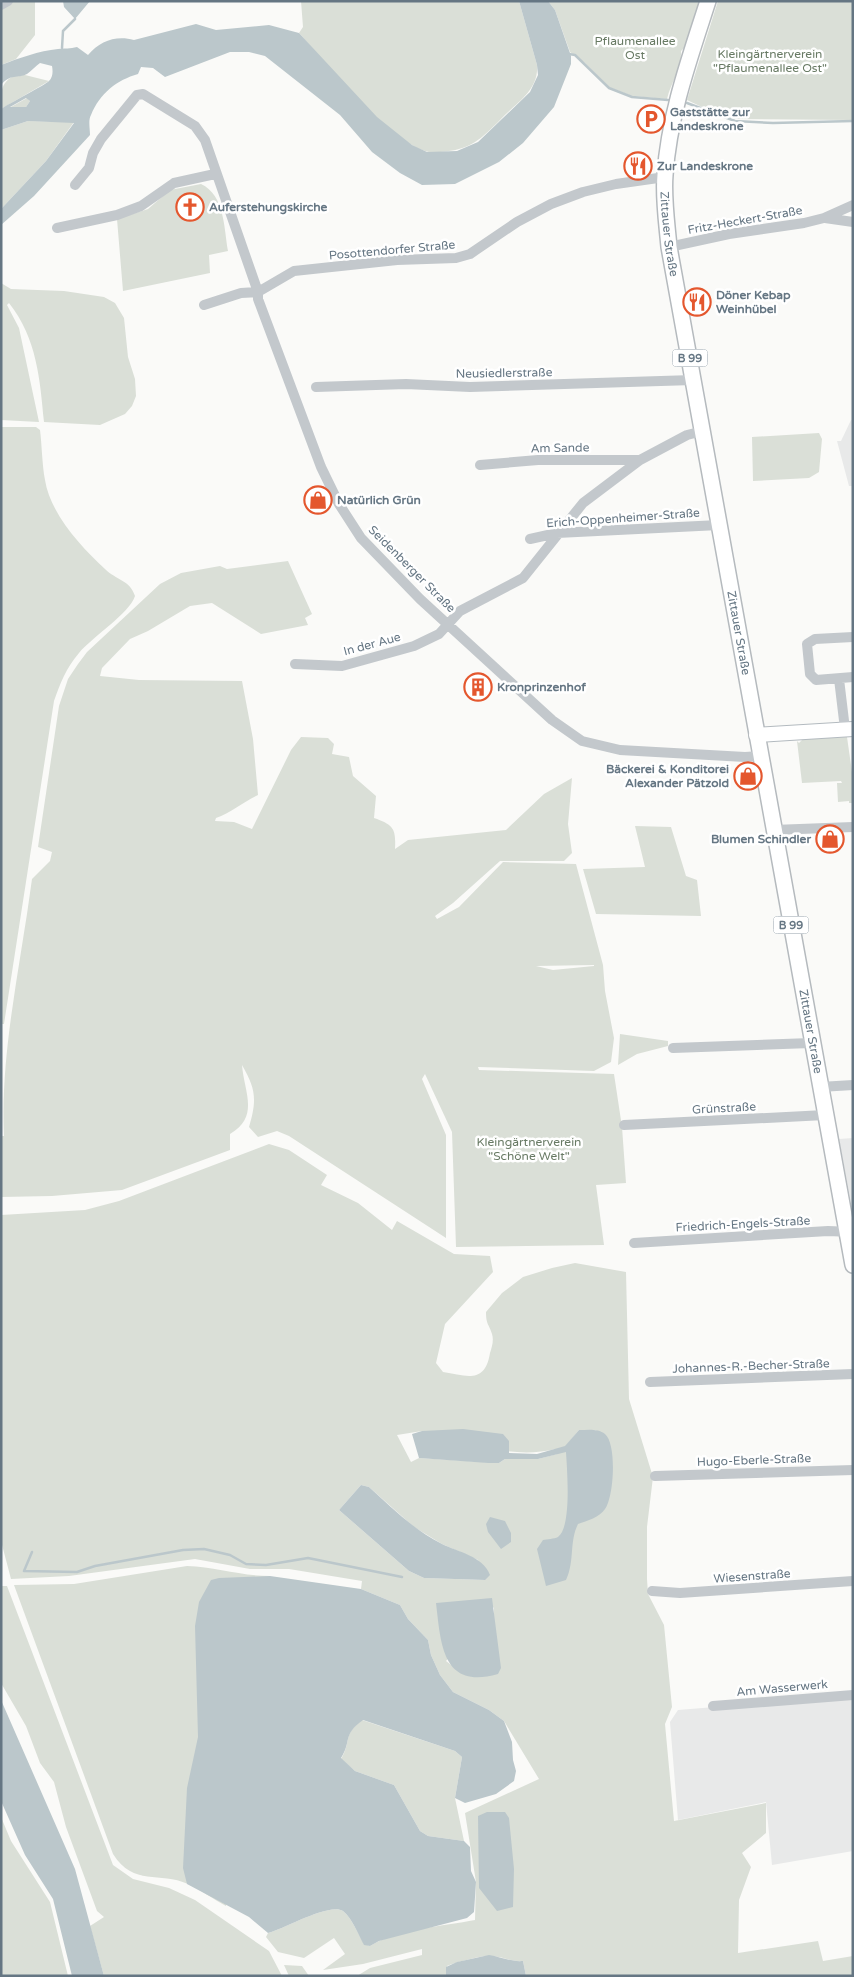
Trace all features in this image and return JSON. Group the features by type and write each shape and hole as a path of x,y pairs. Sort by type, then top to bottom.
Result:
{"main road":[{"name":"Zittauer Straße","path":"708,1 675,111 668,142 665,177 669,247 811,1043 850,1232 853,1265"}],"street":[{"path":"1,5 8,1"},
{"name":"Seidenberger Straße","path":"75,185 89,168 93,153 101,139 140,94 195,126 205,140 258,292 258,299 297,408 321,468 339,504 361,538 449,625 552,720 582,741 620,750 745,757 760,756"},
{"path":"57,228 117,215 141,206 174,183 216,174"},
{"name":"Posottendorfer Straße","path":"258,292 294,271 397,260 456,258 470,254 517,222 551,204 583,192 616,184 665,177"},
{"name":"Fritz-Heckert-Straße","path":"669,247 824,218 853,205"},
{"name":"Fritz-Heckert-Straße","path":"824,218 853,222"},
{"path":"204,305 241,292 258,292"},
{"name":"Neusiedlerstraße","path":"316,387 406,384 470,387 693,380"},
{"name":"Am Sande","path":"557,533 583,503 640,460 687,435 703,431"},
{"name":"Am Sande","path":"480,465 538,460 640,460"},
{"name":"Erich-Oppenheimer-Straße","path":"530,539 557,533 719,525"},
{"name":"In der Aue","path":"295,664 342,666 414,646 440,634 460,611 523,578 533,568 557,533"},
{"path":"853,637 815,639 807,644 810,674 816,680 853,677"},
{"path":"756,735 849,729 839,679"},
{"path":"773,830 853,827"},
{"path":"673,1048 811,1043"},
{"path":"820,1087 853,1085"},
{"name":"Grünstraße","path":"624,1125 825,1115"},
{"name":"Friedrich-Engels-Straße","path":"634,1242 828,1231 850,1232"},
{"name":"Johannes-R.-Becher-Straße","path":"650,1382 853,1374"},
{"name":"Hugo-Eberle-Straße","path":"655,1476 853,1470"},
{"name":"Wiesenstraße","path":"652,1591 680,1593 853,1581"},
{"name":"Am Wasserwerk","path":"713,1706 853,1695"}],"shaded area":[{"path":"63,1 90,1 75,19 64,7"},
{"path":"519,1 548,1 555,10 571,56 571,64 554,107 523,143 499,162 455,184 422,185 400,173 372,152 340,115 265,56 249,52 230,52 165,77 153,68 141,67 138,74 116,84 104,94 90,117 90,135 34,196 1,225 1,209 46,161 74,123 28,121 1,130 1,109 47,83 51,78 52,66 40,63 27,74 8,79 1,85 1,65 29,55 77,47 88,55 98,46 109,40 121,38 134,40 196,24 216,30 269,25 299,33 377,117 412,145 427,152 457,151 478,142 530,92 538,75 537,65","holes":["26,98 30,101 26,107 10,107"]},
{"path":"851,420 853,420 853,486 849,486 837,441 841,441"},
{"path":"853,1138 853,1213 839,1139"},
{"path":"463,1429 503,1434 509,1441 509,1453 537,1454 565,1446 579,1430 596,1430 605,1434 609,1440 613,1459 612,1483 608,1503 600,1514 578,1524 566,1580 546,1586 537,1549 543,1540 558,1537 565,1522 568,1497 566,1452 538,1459 505,1459 499,1463 419,1458 412,1434 422,1431"},
{"path":"361,1485 369,1487 422,1532 482,1563 490,1575 485,1580 424,1578 409,1571 339,1510"},
{"path":"490,1517 505,1521 511,1533 511,1542 501,1549 488,1532 486,1524"},
{"path":"270,1576 361,1589 400,1605 408,1619 428,1640 431,1655 440,1675 453,1692 489,1710 504,1721 512,1742 516,1771 514,1781 496,1794 465,1803 455,1798 462,1757 455,1751 363,1720 352,1730 341,1758 355,1771 394,1785 420,1831 428,1836 464,1841 470,1847 471,1871 476,1882 474,1912 467,1918 379,1941 370,1946 364,1945 352,1922 343,1911 337,1909 328,1910 268,1933 249,1917 187,1884 183,1868 187,1788 198,1737 195,1626 199,1602 211,1580"},
{"path":"492,1598 501,1668 498,1674 479,1677 465,1675 455,1669 448,1660 443,1648 436,1603"},
{"path":"853,1696 853,1851 772,1865 766,1802 678,1820 670,1722 678,1710"},
{"path":"1,1700 75,1869 104,1976 72,1976 53,1899 25,1855 1,1801"},
{"path":"487,1812 505,1812 509,1818 514,1869 513,1907 497,1911 479,1888 478,1816"},
{"path":"489,1955 523,1961 526,1976 446,1976 446,1967 457,1962"}],"green space":[{"path":"1,1 35,1 35,35 16,59 1,65"},
{"path":"301,1 519,1 537,65 537,74 531,89 526,95 481,138 460,149 425,151 410,144 393,132 358,99 299,33 303,27"},
{"name":"Pflaumenallee Ost","path":"548,1 701,1 688,44 681,51 680,64 667,99 632,96 609,87 585,63 570,52 555,10"},
{"name":"Kleingärtnerverein \"Pflaumenallee Ost\"","path":"718,1 853,1 853,120 735,119 719,115 687,100"},
{"path":"15,75 25,75 49,81 1,109 2,89 6,81"},
{"path":"27,98 30,101 26,107 9,108"},
{"path":"28,121 74,122 46,161 1,209 1,130"},
{"path":"201,184 209,189 219,204 228,251 209,255 210,273 123,291 117,219 148,209 170,190"},
{"path":"1,283 11,289 64,291 104,297 115,303 124,318 128,357 135,379 136,396 132,406 125,414 100,425 44,422 36,360 26,330 9,303 7,305 19,328 39,422 1,420"},
{"path":"1,427 36,427 40,430 45,480 53,505 68,529 86,550 109,573 130,587 135,596 126,610 85,647 70,664 54,701 4,1024 1,1024"},
{"path":"819,433 822,439 819,472 809,478 753,481 752,437"},
{"name":"Kleingärtnerverein \"Schöne Welt\"","path":"288,561 312,614 305,618 308,625 261,634 212,603 190,606 148,631 130,639 102,668 100,676 139,680 242,681 253,739 258,795 216,818 215,821 234,822 252,829 291,750 301,737 328,738 334,744 332,754 349,757 353,776 376,796 374,818 386,823 394,832 395,849 408,840 506,830 544,794 572,778 568,824 572,853 564,861 500,861 453,903 435,916 437,919 459,907 503,862 576,864 603,965 605,991 614,1038 611,1062 594,1071 478,1067 479,1070 614,1074 622,1127 626,1183 596,1185 604,1245 456,1247 452,1132 425,1074 422,1079 446,1135 446,1238 289,1136 277,1131 258,1137 249,1127 254,1095 242,1065 248,1111 239,1127 230,1134 230,1150 122,1190 52,1196 1,1197 1,1136 4,1136 5,1072 12,1008 32,879 50,861 52,852 38,847 59,706 68,679 87,652 160,584 181,573 220,566 227,569","holes":["594,965 553,970 536,966"]},
{"path":"847,737 853,779 853,803 849,803 849,801 838,802 837,783 842,783 841,781 802,783 797,741 799,743 803,739"},
{"path":"635,826 671,827 686,876 697,880 701,916 596,914 583,869 645,867"},
{"path":"620,1034 668,1041 668,1046 637,1054 618,1065"},
{"path":"269,1144 289,1150 327,1175 321,1185 358,1203 392,1230 397,1221 454,1254 490,1256 493,1272 445,1324 436,1363 443,1372 467,1376 479,1374 488,1363 493,1341 486,1312 502,1293 523,1277 575,1263 626,1272 629,1399 653,1477 647,1527 647,1579 648,1594 664,1625 672,1707 665,1724 674,1821 766,1803 766,1833 742,1853 751,1867 739,1900 738,1953 818,1941 823,1961 853,1956 853,1976 526,1976 523,1961 488,1956 469,1959 447,1966 446,1976 357,1976 370,1968 422,1955 422,1949 363,1964 323,1970 345,1954 334,1938 304,1958 278,1952 266,1937 268,1933 328,1910 337,1909 343,1911 352,1922 364,1944 370,1946 381,1940 407,1932 475,1920 476,1882 465,1813 539,1779 504,1721 489,1710 453,1692 440,1675 431,1655 428,1640 408,1619 400,1605 361,1589 362,1581 289,1569 250,1569 195,1559 69,1576 11,1579 1,1541 1,1215 85,1210 119,1201","holes":["579,1430 597,1430 565,1447","422,1431 505,1451 539,1452 556,1449 557,1454 538,1459 505,1459 499,1463 419,1458 411,1462 397,1435","361,1485 369,1487 414,1527 442,1544 478,1560 485,1580 424,1578 409,1571 339,1510","494,1607 494,1618 463,1674 446,1661"]},
{"path":"187,1566 249,1575 270,1576 226,1906 198,1889 177,1880 138,1875 121,1864 113,1854 14,1585 74,1584"},
{"path":"1,1586 7,1586 113,1865 133,1879 169,1888 195,1900 269,1951 282,1976 104,1976 90,1926 104,1917 97,1911 66,1827 54,1782 40,1763 26,1726 1,1683"},
{"path":"362,1720 455,1751 462,1757 455,1798 464,1841 428,1836 420,1831 394,1785 355,1771 341,1759 349,1734"},
{"path":"1,1817 11,1841 50,1902 68,1976 2,1976"},
{"path":"284,1965 302,1966 309,1976 289,1976"}],"waterway":[{"path":"62,48 63,31 75,19"},
{"path":"569,54 575,55 609,88 632,97 668,100"},
{"path":"687,103 735,121 773,123 853,121"},
{"path":"32,1552 24,1571 77,1572 95,1566 183,1550 204,1549 230,1555 246,1564 266,1565 308,1558 402,1577"}],"place":[{"name":"Gaststätte zur Landeskrone","path":"651,119"},
{"name":"Zur Landeskrone","path":"638,166"},
{"name":"Auferstehungskirche","path":"190,207"},
{"name":"Döner Kebap Weinhübel","path":"697,302"},
{"name":"Natürlich Grün","path":"318,500"},
{"name":"Kronprinzenhof","path":"478,687"},
{"name":"Bäckerei & Konditorei Alexander Pätzold","path":"748,776"},
{"name":"Blumen Schindler","path":"830,839"}]}
